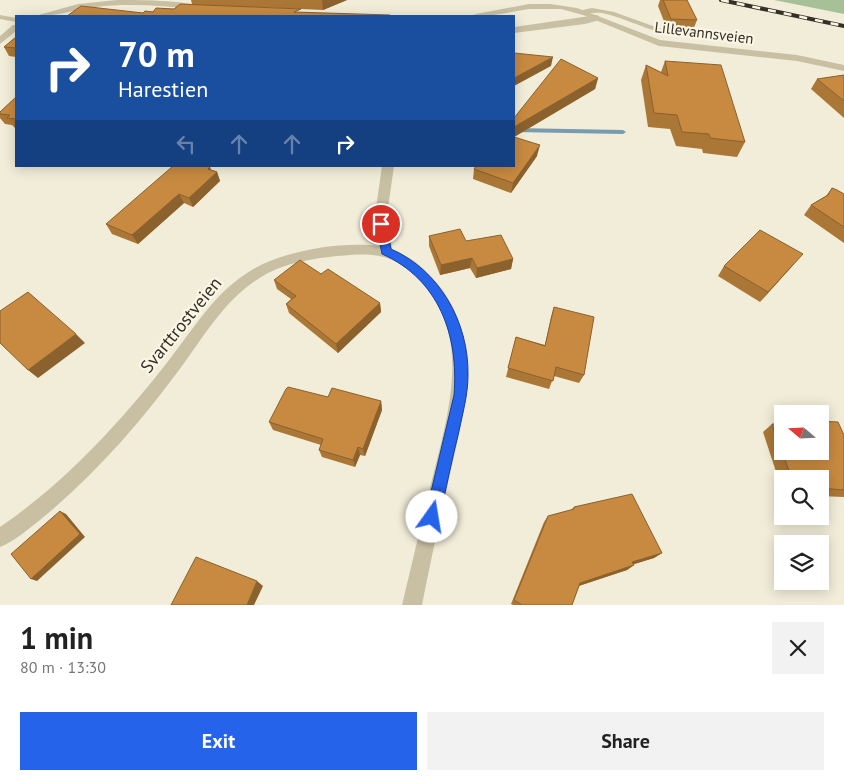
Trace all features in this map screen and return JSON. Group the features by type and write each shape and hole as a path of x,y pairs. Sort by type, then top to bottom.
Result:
{"street":[{"path":"43,15 82,5 113,1 141,1 202,7"},
{"name":"Lillevannsveien","path":"481,15 511,9 561,6 582,12 645,39 659,43 797,58 844,68"},
{"path":"515,30 584,22 597,18"},
{"path":"0,40 15,29"},
{"path":"386,251 381,224 381,203 388,167"},
{"name":"Svarttrostveien","path":"0,538 54,496 95,458 136,413 207,321 242,283 263,268 300,257 366,249 386,251 400,257 415,268 429,281 441,298 452,322 460,350 462,374 456,420 412,605"}],"lane":[{"path":"582,12 591,10 603,11 660,30"},
{"path":"0,17 15,20"}],"green space":[{"path":"774,0 844,0 844,14"}],"building":[{"path":"663,0 687,0 697,20 671,19"},
{"path":"180,4 301,9 294,12 390,15 68,15 81,6 143,13 145,11 153,12 156,8 174,9"},
{"path":"15,38 15,48 4,47"},
{"path":"515,53 553,57 515,77"},
{"path":"561,59 598,78 515,126 515,117"},
{"path":"665,61 721,65 745,142 710,138 709,134 682,132 677,115 654,113 646,65 668,76"},
{"path":"844,75 844,101 817,79"},
{"path":"15,98 15,119 7,118 10,115 0,114"},
{"path":"515,137 540,145 513,183 474,169 475,167 515,167"},
{"path":"172,167 210,167 208,169 217,172 189,198 179,194 132,235 106,224"},
{"path":"832,188 844,194 844,227 811,205 828,195"},
{"path":"460,229 466,241 501,235 513,259 477,268 472,258 441,265 429,236"},
{"path":"760,230 803,254 768,292 724,266"},
{"path":"300,260 321,274 328,269 380,303 336,344 286,304 296,296 274,280"},
{"path":"28,292 76,334 28,370 0,343 0,311"},
{"path":"554,307 594,317 584,375 556,367 553,381 508,368 516,337 545,346"},
{"path":"288,387 328,397 332,388 381,401 363,449 358,447 353,460 319,450 323,439 269,422"},
{"path":"829,422 838,422 844,435 844,490 829,489 829,470 789,470 785,460 829,460"},
{"path":"632,494 662,553 632,562 634,565 580,583 572,605 522,605 514,600 548,516 574,509 574,507"},
{"path":"60,511 80,534 31,579 11,554"},
{"path":"196,557 257,581 247,605 171,605"}],"waterway":[{"path":"515,130 623,132"}],"railway":[{"path":"721,0 844,26"}],"route":[{"path":"381,224 386,251 400,257 415,268 429,281 441,298 452,322 460,350 462,374 456,420 432,517"}]}
